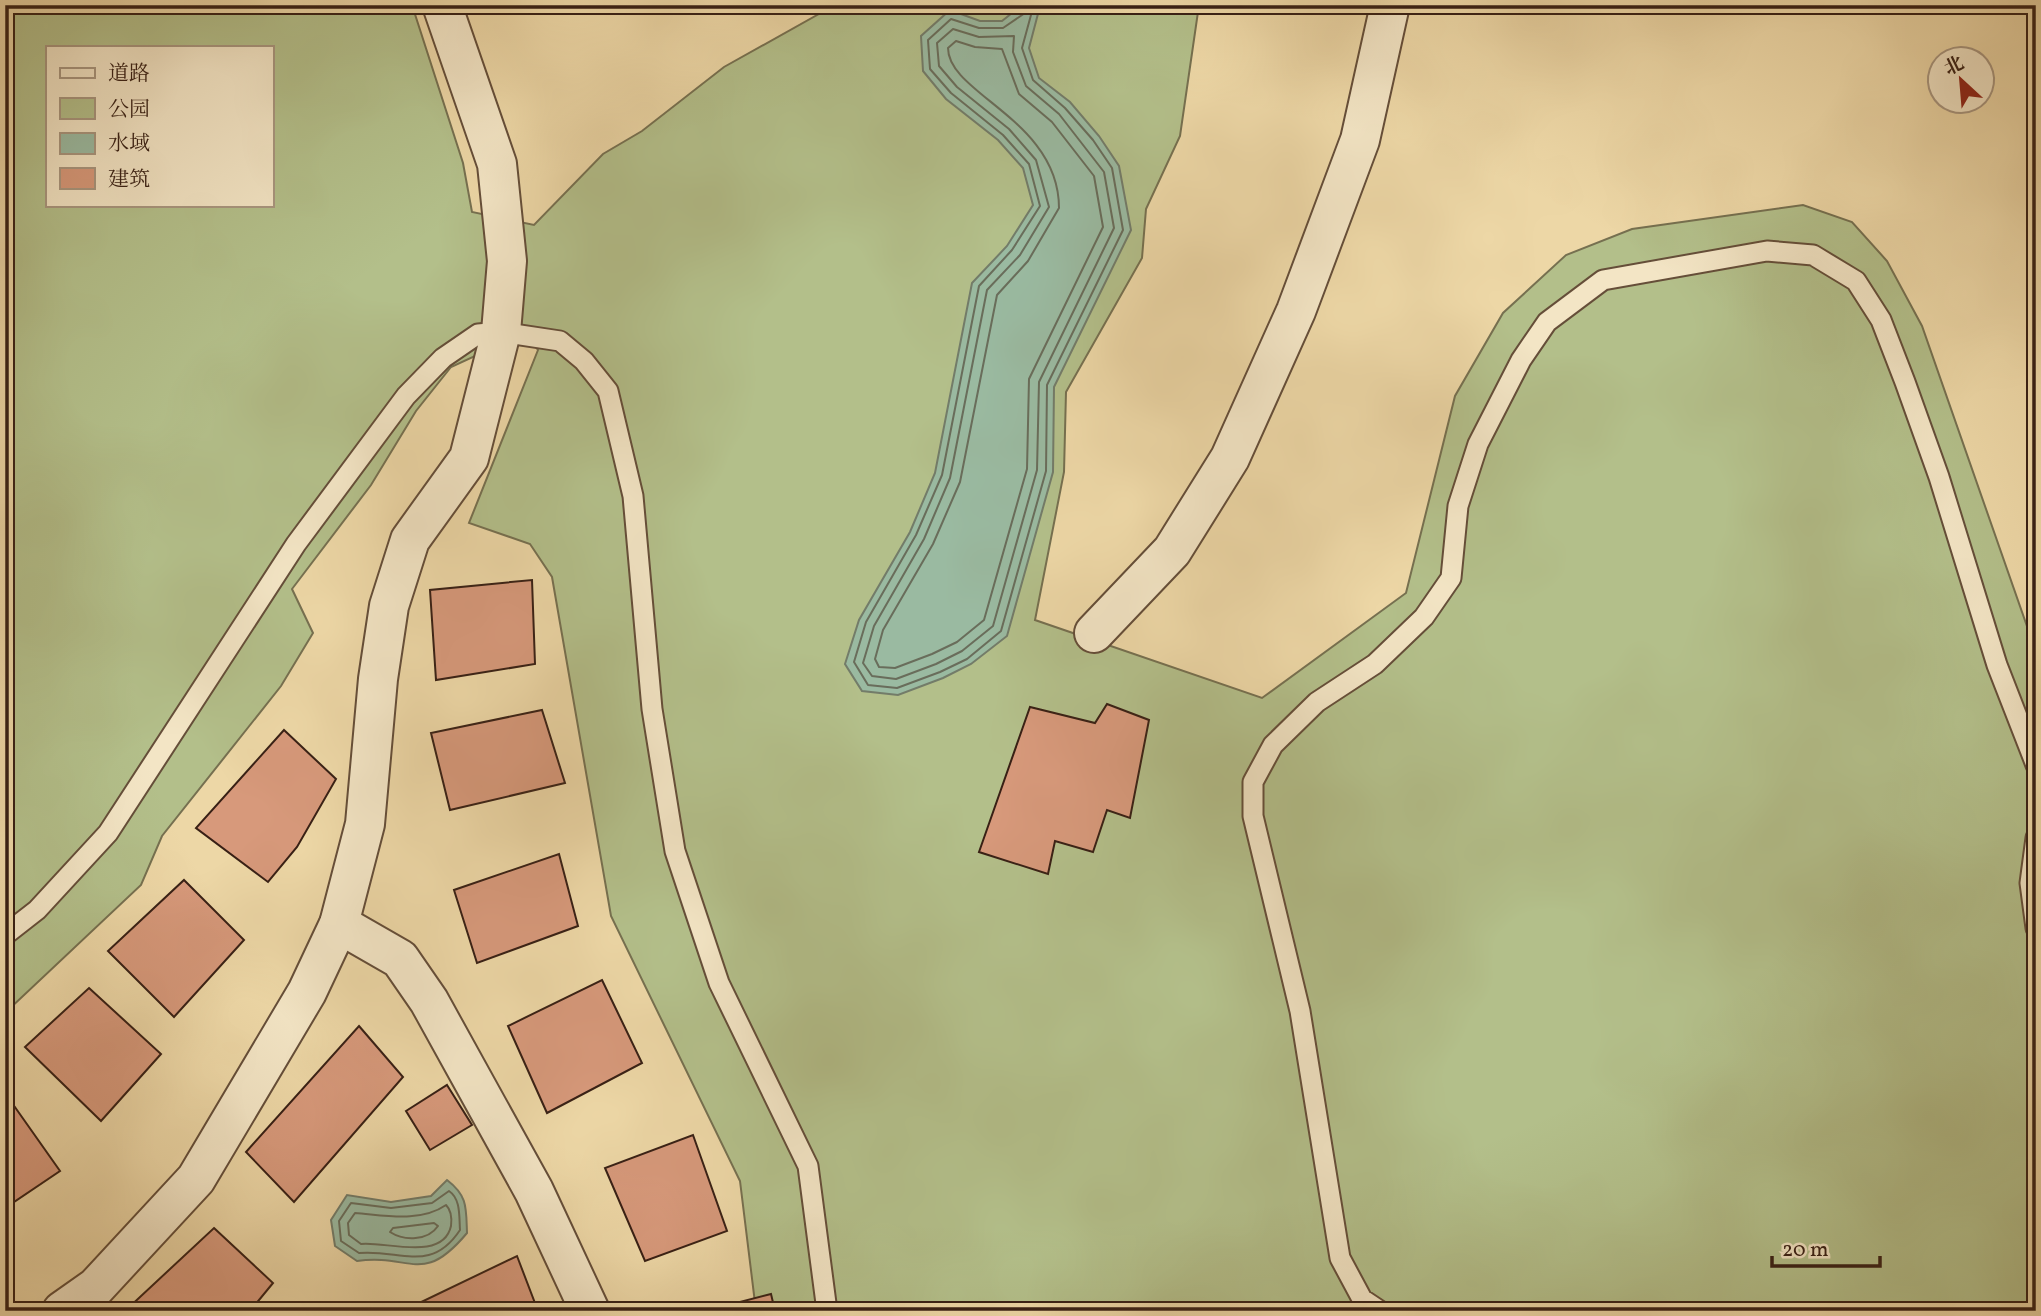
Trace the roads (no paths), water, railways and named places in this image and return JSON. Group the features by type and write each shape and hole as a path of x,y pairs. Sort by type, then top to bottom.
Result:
{"street":[{"path":"62,1311 96,1287 196,1179 307,992 339,924 365,824 378,679 389,606 410,540 470,458 501,332 507,261 497,164 442,5"},
{"path":"1094,633 1172,551 1230,458 1296,311 1360,140 1390,5"},
{"path":"339,924 400,959 429,1001 534,1191 590,1311"}],"lane":[{"path":"1380,1311 1362,1299 1340,1258 1300,1011 1253,816 1253,782 1273,745 1317,702 1375,664 1424,617 1451,578 1458,506 1478,444 1521,360 1547,322 1603,280 1767,251 1814,255 1856,281 1881,320 1905,382 1939,477 1997,665 2036,765"},
{"path":"5,935 37,911 108,833 296,544 406,396 451,352 478,334 501,332 559,341 584,361 608,391 633,496 652,709 676,850 719,983 808,1166 827,1311"},
{"path":"2036,838 2030,883 2036,928"}],"water":[{"path":"1022,5 1049,5 1039,10 1029,48 1039,78 1070,102 1099,136 1119,166 1131,230 1054,387 1053,472 1007,636 971,664 943,678 898,695 862,691 845,664 859,620 910,532 935,473 972,283 1007,246 1033,205 1023,168 998,140 946,99 923,71 921,36 950,10 980,21 1002,21"},
{"path":"447,1180 462,1197 466,1209 467,1233 438,1259 415,1264 357,1261 335,1246 331,1220 347,1195 391,1202 431,1196"}]}
